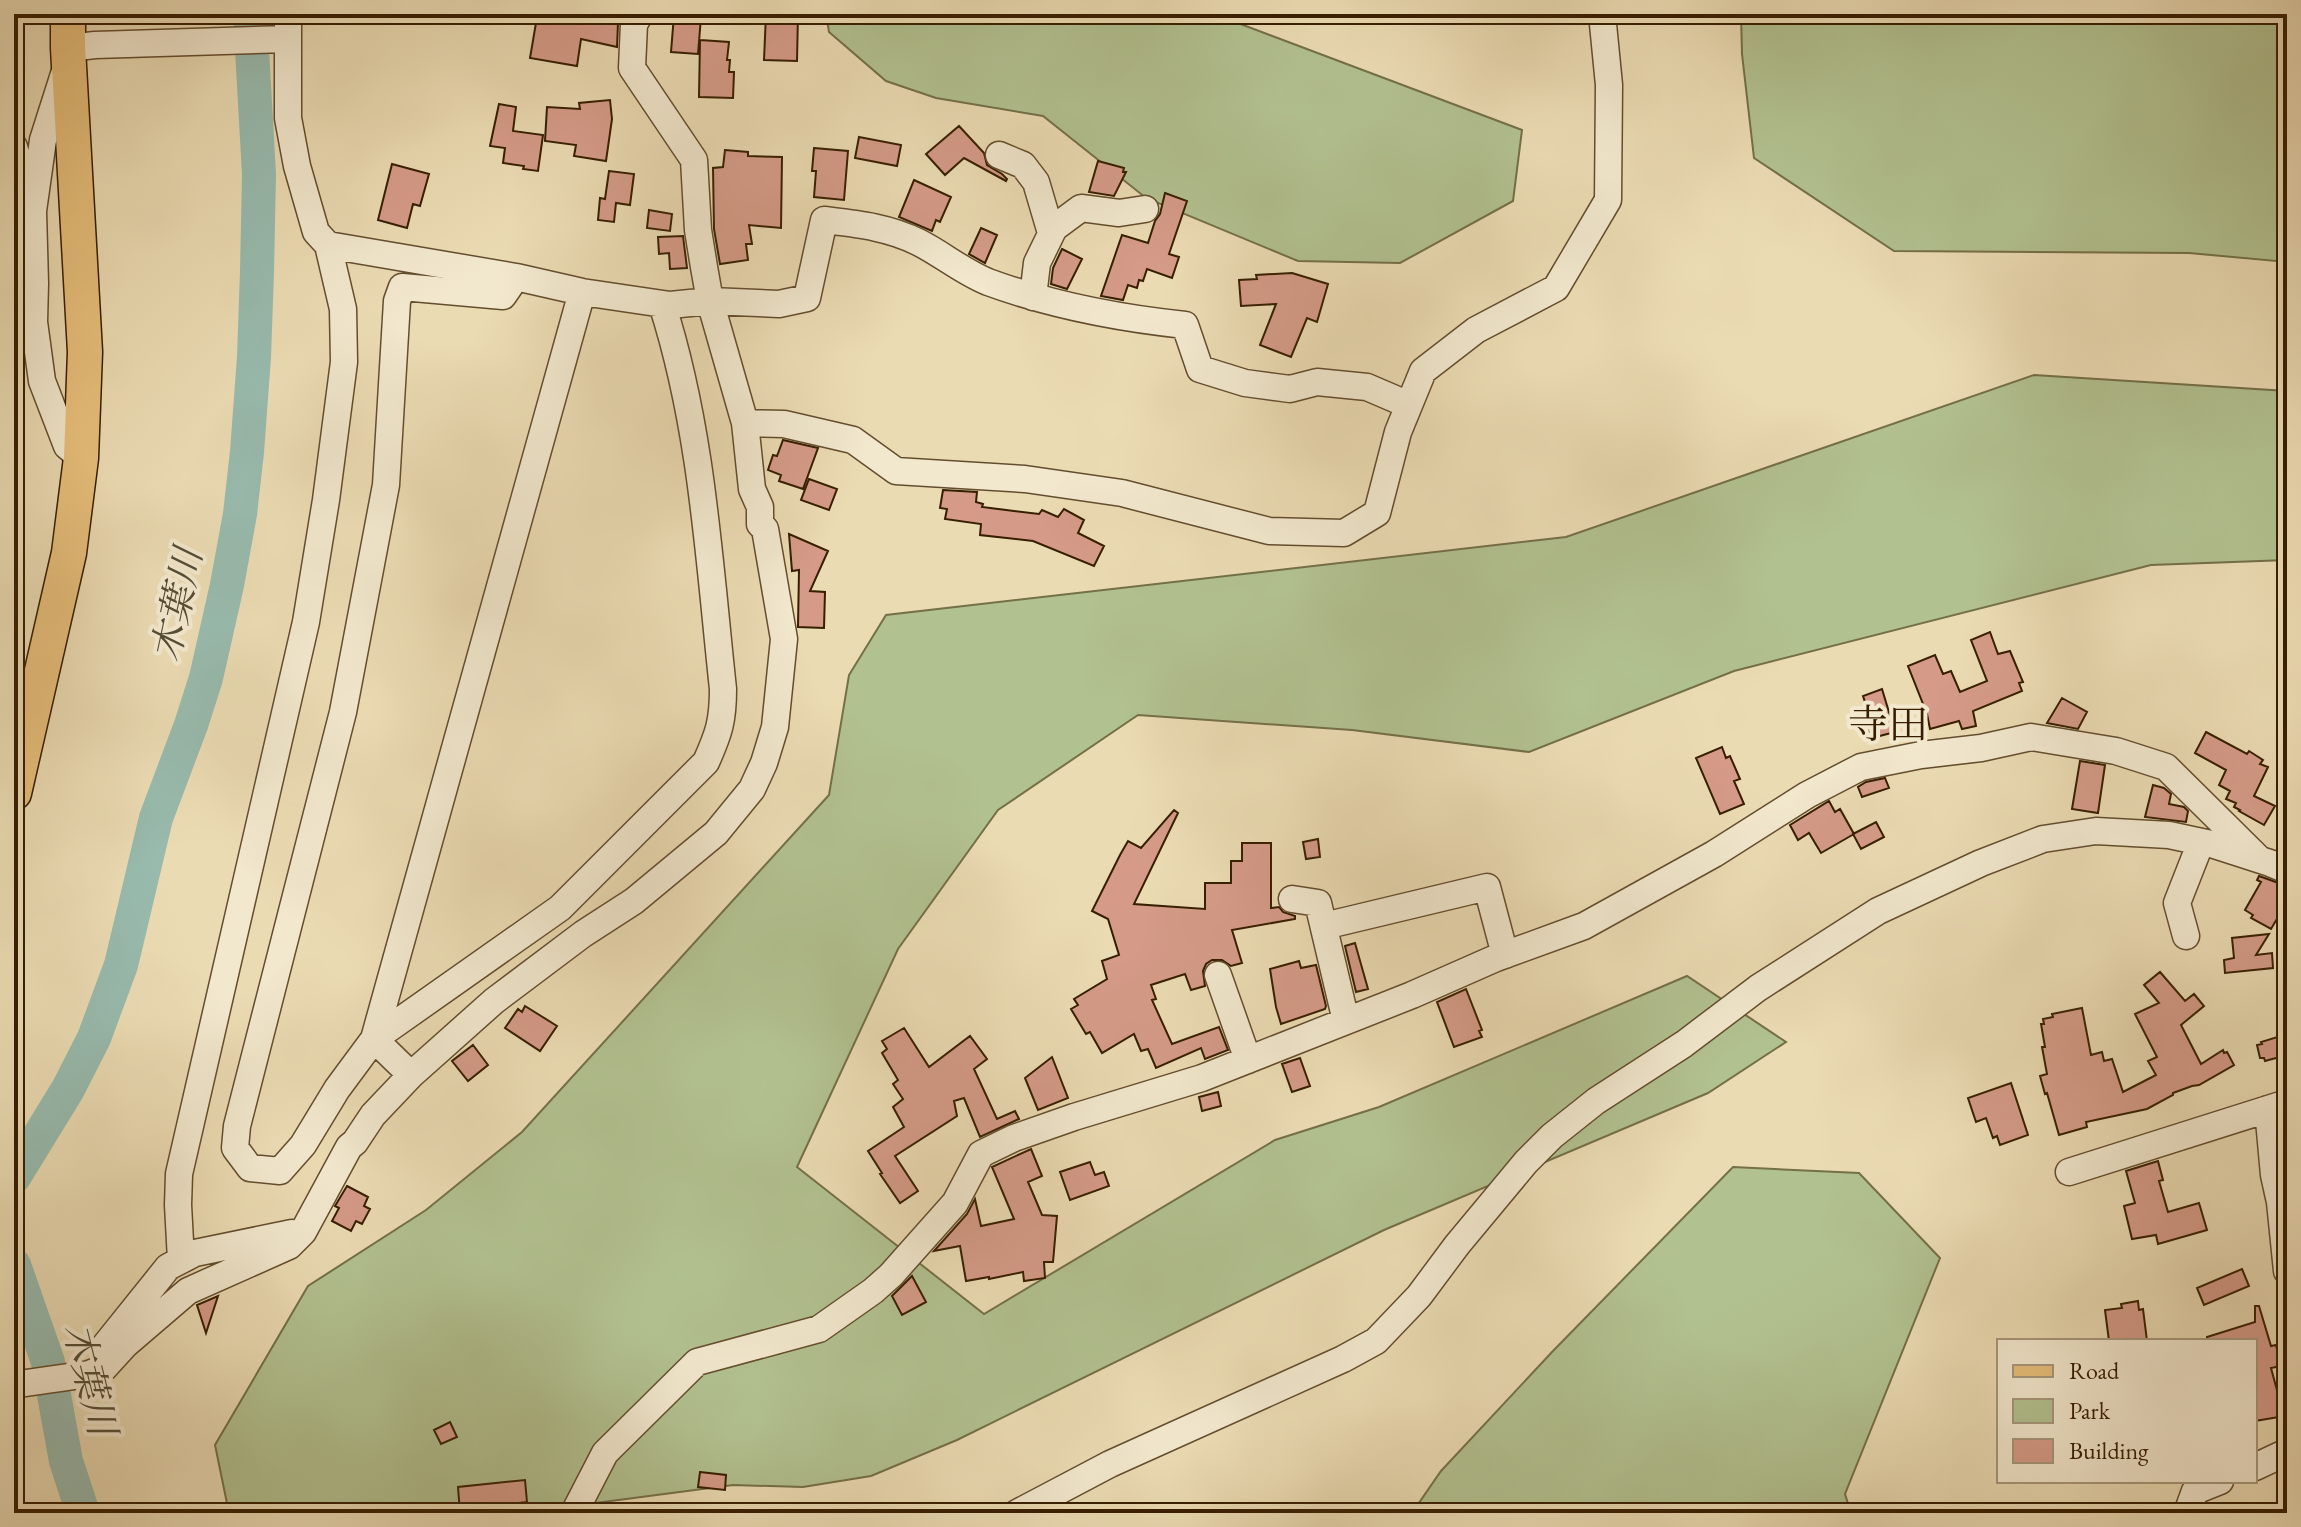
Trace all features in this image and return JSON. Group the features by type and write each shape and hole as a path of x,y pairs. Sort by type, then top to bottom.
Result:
{"main road":[{"path":"14,793 69,553 81,458 85,352 77,50 68,14"}],"street":[{"path":"16,1385 104,1368 125,1345 188,1291 289,1246 303,1232 349,1147 373,1115 411,1075 494,1001 583,934 634,901 716,833 752,789 764,763 775,727 784,639 765,529 760,524 760,507 752,489 745,423 710,301 698,230 694,160 632,68 634,24 640,14"},
{"path":"745,423 784,424 853,440 896,471 1025,479 1122,493 1269,531 1344,533 1377,513 1398,432 1423,371 1476,330 1556,288 1608,200 1609,85 1602,14"},
{"path":"81,458 67,446 42,381 34,322 24,282 43,140 77,50 284,31 288,118 297,166 316,232 328,245 343,309 344,362 306,622 179,1174 181,1260"},
{"path":"14,147 17,157 14,186"},
{"path":"999,155 1023,165 1036,182 1051,233"},
{"path":"1033,297 1037,263 1054,228 1081,208 1119,213 1145,209"},
{"path":"328,245 662,304 710,301 779,304 807,298 824,220 881,227 917,242 984,280 1033,297 1133,320 1185,325 1200,369 1245,383 1290,389 1317,382 1367,387 1409,405"},
{"path":"516,277 503,296 402,287 397,301 386,485 343,712 237,1126 235,1148 250,1168 280,1171 303,1145 337,1089 374,1039 560,908 706,762 720,731 723,689 693,421 678,352 662,304"},
{"path":"374,1039 582,292"},
{"path":"574,1513 605,1453 697,1362 819,1329 873,1291 955,1203 981,1154 1014,1138 1074,1117 1202,1078 1584,926 1714,854 1807,795 1861,767 2031,737 2116,751 2166,767 2258,858"},
{"path":"1017,1513 1110,1464 1343,1359 1376,1341 1419,1296 1457,1245 1526,1162 1552,1136 1596,1101 1684,1044 1758,988 1878,911 1981,863 2043,839 2096,831 2169,835 2258,858 2287,870"},
{"path":"2186,936 2177,903 2201,842"},
{"path":"1324,926 1487,887 1505,955"},
{"path":"1292,899 1318,903 1346,1021"},
{"path":"1218,975 1248,1060"},
{"path":"374,1039 411,1075"},
{"path":"2069,1172 2278,1106 2274,1175 2287,1271"},
{"path":"93,1372 95,1358 168,1267 195,1253 303,1232"},
{"path":"2257,1466 2287,1452"},
{"path":"2187,1513 2195,1491 2215,1483"}],"green space":[{"path":"826,14 1214,14 1522,130 1513,201 1400,263 1298,261 1146,198 1043,116 936,98 886,81 829,32"},
{"path":"1741,14 2287,14 2287,262 2189,253 1894,251 1754,158 1742,54"},
{"path":"2034,375 2287,391 2287,560 2151,565 1734,671 1529,752 1352,730 1138,715 998,810 898,949 797,1167 984,1314 1275,1140 1379,1107 1687,976 1786,1042 1708,1093 1384,1230 957,1440 871,1476 803,1487 733,1485 519,1513 229,1513 215,1445 308,1286 426,1210 522,1132 829,795 849,675 886,615 1566,537"},
{"path":"1733,1167 1859,1173 1940,1258 1845,1494 1851,1513 1412,1513 1441,1471"}],"building":[{"path":"550,14 621,14 617,47 581,39 577,66 530,58 537,17"},
{"path":"766,14 798,14 797,61 764,60"},
{"path":"674,15 701,17 698,54 671,52"},
{"path":"700,40 729,42 727,60 730,60 729,72 734,72 733,98 699,97"},
{"path":"610,100 612,119 606,161 574,156 576,145 545,141 547,107 580,109 579,103"},
{"path":"499,104 516,107 513,131 543,135 538,171 503,163 505,148 490,146"},
{"path":"959,126 984,153 987,165 1002,174 1006,181 964,158 945,175 926,154"},
{"path":"859,137 901,145 897,166 855,158"},
{"path":"814,148 848,151 844,200 814,197"},
{"path":"725,150 748,152 748,156 782,157 781,228 749,225 752,244 746,244 748,260 720,264 714,229 713,168 723,167"},
{"path":"1098,161 1124,168 1123,172 1126,172 1114,196 1089,192"},
{"path":"392,164 429,174 420,206 413,204 407,228 378,220"},
{"path":"609,171 634,174 630,205 616,203 614,222 598,220 600,198 605,199"},
{"path":"914,180 951,197 940,222 936,220 932,231 899,217"},
{"path":"1165,193 1187,201 1169,254 1179,257 1172,278 1147,269 1137,288 1128,285 1123,300 1101,296 1122,235 1148,243"},
{"path":"649,210 672,214 670,231 647,228"},
{"path":"981,228 997,235 985,263 969,254"},
{"path":"683,236 687,268 670,269 669,253 659,254 658,237"},
{"path":"1062,249 1082,259 1067,289 1051,284 1053,268"},
{"path":"1292,273 1328,284 1317,322 1307,318 1291,357 1260,345 1276,304 1241,306 1239,280 1257,279 1256,275"},
{"path":"783,440 818,448 803,489 779,481 781,475 768,470"},
{"path":"809,479 837,489 829,510 801,500"},
{"path":"943,490 977,492 976,502 983,504 982,507 1039,514 1042,510 1058,517 1064,509 1084,520 1078,533 1104,546 1094,566 1033,541 980,535 981,524 945,519 947,509 940,508"},
{"path":"789,534 828,551 810,591 825,592 824,628 798,627 799,570 792,571"},
{"path":"1990,632 1998,654 2010,651 2023,682 2019,683 2022,691 1973,711 1976,726 1962,729 1959,721 1930,729 1908,666 1935,655 1943,674 1951,671 1960,692 1987,681 1971,640"},
{"path":"1882,689 1895,732 1872,738 1862,713 1868,711 1863,696"},
{"path":"2062,698 2087,712 2078,729 2047,723"},
{"path":"2206,732 2247,754 2249,751 2263,760 2260,764 2268,767 2254,796 2275,806 2264,825 2239,811 2234,807 2236,803 2226,799 2230,791 2219,785 2226,770 2195,753"},
{"path":"1722,747 1726,758 1730,756 1740,779 1734,781 1744,804 1720,814 1696,758"},
{"path":"2080,761 2105,765 2098,813 2072,809"},
{"path":"1885,778 1889,788 1862,797 1858,787"},
{"path":"2153,785 2171,794 2169,804 2188,811 2186,822 2145,817"},
{"path":"1829,801 1835,812 1840,809 1854,834 1821,853 1809,833 1798,840 1790,825"},
{"path":"1174,810 1178,813 1134,904 1205,909 1205,883 1231,883 1231,861 1242,861 1242,843 1271,843 1271,908 1279,907 1295,919 1232,930 1242,963 1231,966 1222,960 1212,960 1203,971 1205,986 1191,990 1185,974 1151,985 1156,999 1152,1000 1172,1044 1219,1027 1228,1050 1205,1059 1201,1048 1156,1068 1148,1049 1141,1051 1134,1034 1102,1053 1071,1009 1078,1005 1074,999 1107,979 1102,961 1119,955 1108,919 1092,911 1120,855 1128,841 1141,848"},
{"path":"1876,822 1884,837 1861,849 1853,834"},
{"path":"1318,839 1320,857 1306,859 1303,842"},
{"path":"2259,876 2287,886 2287,902 2271,929 2251,918 2253,915 2245,910 2261,882 2257,880"},
{"path":"2269,934 2256,955 2272,953 2273,968 2225,973 2224,960 2234,958 2232,938"},
{"path":"1355,943 1368,989 1356,992 1345,946"},
{"path":"1299,961 1301,968 1316,965 1326,1006 1325,1009 1281,1024 1270,969"},
{"path":"2160,972 2185,1001 2194,994 2204,1006 2181,1025 2201,1064 2223,1050 2234,1065 2199,1085 2173,1093 2147,1109 2086,1122 2087,1127 2059,1135 2040,1076 2047,1074 2042,1047 2045,1047 2043,1019 2082,1008 2091,1055 2102,1052 2104,1061 2112,1059 2123,1092 2156,1075 2148,1061 2157,1057 2135,1014 2159,1003 2144,985"},
{"path":"1466,989 1482,1037 1454,1047 1437,1002"},
{"path":"525,1006 557,1026 540,1051 505,1028 518,1009 522,1012"},
{"path":"904,1028 929,1067 970,1036 987,1059 974,1069 997,1119 1015,1111 1019,1119 980,1137 964,1098 954,1101 957,1116 895,1156 918,1191 900,1203 868,1151 904,1127 893,1107 903,1099 893,1084 898,1080 882,1053 887,1049 882,1041"},
{"path":"2287,1034 2287,1055 2265,1061 2260,1058 2257,1045"},
{"path":"473,1045 488,1065 468,1081 452,1061"},
{"path":"1052,1057 1068,1098 1038,1110 1025,1078"},
{"path":"1300,1058 1310,1086 1292,1092 1282,1064"},
{"path":"2011,1083 2028,1135 2000,1145 1997,1136 1993,1138 1986,1118 1976,1122 1968,1098"},
{"path":"1218,1092 1221,1106 1202,1111 1199,1097"},
{"path":"1031,1149 1042,1176 1028,1182 1042,1215 1057,1216 1053,1262 1044,1262 1045,1278 1024,1281 1023,1272 966,1281 960,1246 934,1251 967,1214 975,1199 981,1226 1014,1219 992,1167"},
{"path":"2158,1161 2163,1180 2159,1181 2168,1212 2199,1203 2207,1230 2158,1244 2156,1235 2132,1239 2124,1206 2135,1203 2126,1171"},
{"path":"1090,1162 1095,1175 1104,1172 1109,1186 1070,1200 1060,1172"},
{"path":"347,1186 368,1197 364,1206 370,1209 362,1224 356,1221 351,1231 332,1221 339,1208 335,1206"},
{"path":"2242,1269 2249,1286 2204,1305 2197,1288"},
{"path":"912,1276 926,1302 902,1315 892,1296"},
{"path":"218,1296 206,1333 197,1305"},
{"path":"2138,1301 2139,1310 2143,1309 2147,1339 2109,1339 2105,1310 2122,1308 2121,1304"},
{"path":"2255,1306 2259,1306 2271,1346 2276,1345 2281,1366 2271,1368 2281,1405 2277,1406 2279,1417 2257,1421 2257,1339 2207,1339 2255,1322"},
{"path":"450,1422 457,1437 441,1444 434,1430"},
{"path":"700,1472 726,1475 725,1490 698,1487"},
{"path":"525,1480 527,1502 502,1505 503,1509 460,1513 458,1487"}],"waterway":[{"name":"木葉川","path":"14,1177 68,1089 94,1038 121,965 156,818 206,678 227,585 240,514 254,357 259,174 250,14"},
{"name":"木葉川","path":"14,1265 48,1362 66,1461 83,1513"}],"district":[{"name":"寺田","path":"1888,724"}]}
